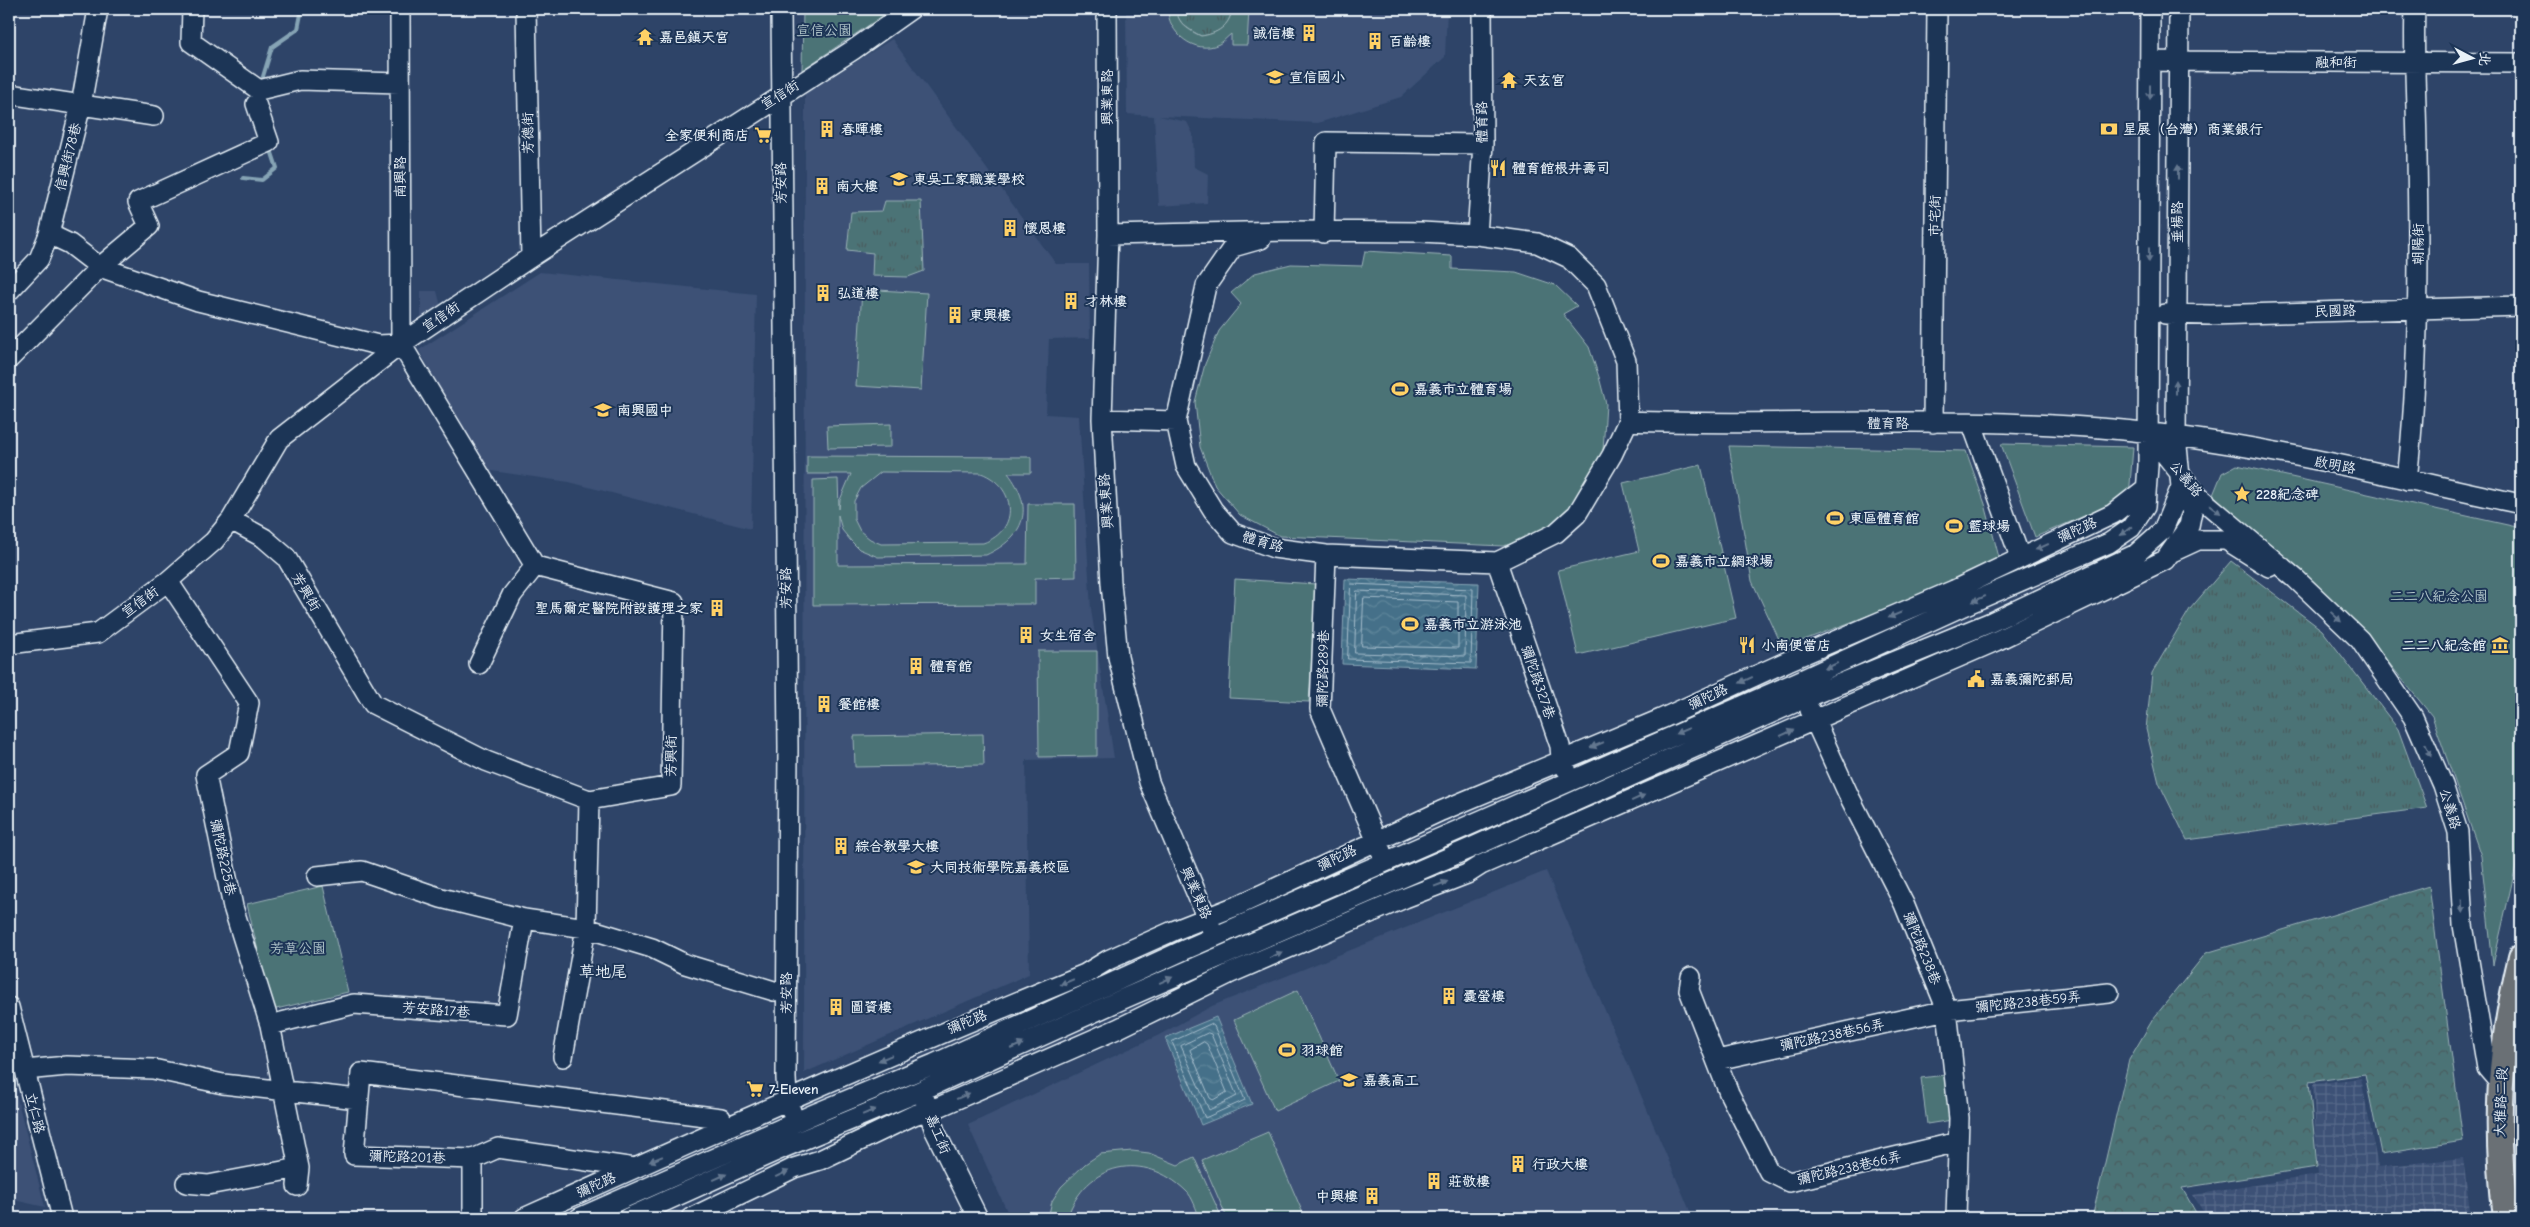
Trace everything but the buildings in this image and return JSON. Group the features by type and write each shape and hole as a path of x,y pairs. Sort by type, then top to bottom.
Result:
{"main road":[{"name":"大雅路二段","path":"2506,1218 2499,1144 2500,1082 2508,1014 2521,957"}],"street":[{"name":"信興街78巷","path":"9,291 39,260 49,234 81,105 98,9"},
{"path":"192,9 191,42 259,90 300,80 399,83"},
{"name":"南興路","path":"400,9 401,344"},
{"name":"芳德街","path":"526,9 530,257"},
{"name":"芳安路","path":"781,9 780,95 788,748 787,1099 808,1164"},
{"name":"宣信街","path":"9,644 98,633 168,581 214,540 231,520 279,439 401,344 530,257 780,95 853,50 912,9"},
{"name":"興業東路","path":"1107,9 1108,235 1102,419 1111,583 1118,657 1149,782 1231,973"},
{"name":"體育路","path":"1477,235 1483,144 1482,9"},
{"name":"市宅街","path":"1933,423 1938,9"},
{"name":"垂楊路","path":"2148,433 2150,9"},
{"name":"垂楊路","path":"2176,436 2179,9"},
{"name":"朝陽街","path":"2407,480 2416,374 2418,308 2417,160 2413,63 2415,9"},
{"name":"融和街","path":"2150,61 2521,64"},
{"path":"9,94 154,116"},
{"path":"9,359 100,267 148,226 138,202 268,142 256,104"},
{"path":"1324,232 1326,142 1483,144"},
{"name":"體育路","path":"1108,235 1291,231 1477,235 1537,243 1569,258 1596,285 1626,361 1628,421 1612,454 1577,514 1550,536 1497,562 1326,555 1274,548 1233,534 1213,510 1186,466 1176,421 1206,286 1233,246 1291,231"},
{"path":"49,234 70,244 100,267 198,301 378,345 401,344 535,566 512,595 479,664"},
{"name":"民國路","path":"2149,314 2521,306"},
{"path":"1102,419 1176,421"},
{"name":"體育路","path":"1628,421 1719,424 1933,423 2032,425 2148,433"},
{"path":"1972,424 2020,556"},
{"name":"彌陀路","path":"628,1218 688,1191 918,1070 2109,543 2131,528 2145,507 2148,433"},
{"name":"啟明路","path":"2148,433 2217,441 2521,504"},
{"name":"公義路","path":"2148,433 2180,480 2296,580 2360,640 2414,718 2443,785 2458,832 2463,924 2487,1068 2500,1082"},
{"name":"彌陀路","path":"697,1217 724,1200 1124,1026 1231,973 1405,898 1466,874 1481,865 1815,720 2070,607 2165,560 2189,526 2192,511 2180,480 2176,436"},
{"name":"彌陀路","path":"579,1218 680,1173 922,1090 1114,1003 1473,847 1805,698 1989,623 2136,554 2162,530 2180,480"},
{"name":"彌陀路","path":"524,1218 787,1099 1085,974 1094,961 1239,905 1374,837 1453,806 1560,753 1661,719 1954,590 2020,556 2113,514 2145,489"},
{"name":"芳興街","path":"231,520 264,538 286,557 373,704 486,761 588,800 671,786 674,602 535,566"},
{"name":"公義路","path":"2171,552 2198,540 2226,540 2259,563 2296,580"},
{"name":"彌陀路289巷","path":"1326,555 1320,709 1374,837 1405,898"},
{"name":"彌陀路327巷","path":"1497,562 1560,753 1572,779 1584,797 1602,814"},
{"name":"彌陀路225巷","path":"168,581 249,703 239,753 206,775 234,907 270,1025 284,1092 298,1177 208,1185 186,1183"},
{"name":"彌陀路238巷","path":"1805,698 1850,798 1904,904 1947,1010 1959,1118 1956,1218"},
{"path":"563,1057 586,928 588,800"},
{"path":"1453,806 1481,865"},
{"path":"317,876 362,871 441,898 524,918 586,928 652,948 685,964 774,992"},
{"name":"芳安路17巷","path":"270,1025 354,1004 507,1015 524,918"},
{"path":"1094,961 1124,1026"},
{"name":"彌陀路238巷66弄","path":"1691,977 1689,990 1729,1093 1769,1172 1789,1182 1958,1142"},
{"name":"彌陀路238巷59弄","path":"1947,1010 2109,993"},
{"name":"立仁路","path":"9,1007 62,1218"},
{"name":"彌陀路238巷56弄","path":"1717,1060 1947,1010"},
{"name":"嘉工街","path":"913,1045 928,1110 936,1131 978,1218"},
{"path":"25,1070 67,1066 152,1069 224,1084 358,1099 361,1073 721,1118"},
{"name":"彌陀路201巷","path":"358,1099 354,1155 473,1160"},
{"path":"472,1218 473,1160 498,1148 635,1168"},
{"path":"682,1148 680,1173 697,1217"}],"shaded area":[{"name":"宣信國小","path":"1126,9 1447,9 1445,57 1401,97 1318,123 1159,116 1187,122 1193,134 1194,167 1208,174 1207,203 1159,206 1154,116 1127,114"},
{"path":"892,39 1056,264 1089,264 1090,338 1049,339 1046,414 1079,416 1091,609 1114,758 1026,760 1029,974 804,1073 805,94"},
{"name":"南興國中","path":"540,272 756,294 751,529 569,482 485,470 419,350"},
{"path":"421,291 437,291 442,310 421,318"},
{"name":"嘉義高工","path":"1546,871 1693,1218 1010,1218 968,1125 1159,1035 1212,1006"},
{"path":"2361,1078 2378,1167 2463,1158 2471,1218 2207,1218 2193,1195 2318,1175 2313,1084"},
{"path":"9,1090 15,1090 45,1207 9,1199"}],"green space":[{"name":"宣信公園","path":"803,9 893,9 802,70"},
{"path":"1168,9 1177,9 1181,22 1188,29 1201,36 1222,28 1229,20 1232,9 1249,9 1247,45 1231,45 1231,34 1220,43 1210,47 1192,44 1184,40 1172,26"},
{"path":"1177,9 1232,9 1229,20 1222,28 1201,36 1188,29 1181,22"},
{"path":"885,201 921,201 924,271 908,277 872,276 873,253 847,250 851,212 882,211"},
{"name":"嘉義市立體育場","path":"1365,251 1452,256 1452,269 1516,272 1555,285 1577,306 1563,314 1589,347 1599,377 1606,404 1603,451 1579,500 1557,522 1535,538 1503,546 1280,536 1240,515 1215,486 1200,447 1195,402 1205,364 1219,331 1241,304 1231,293 1255,273 1291,264 1362,266"},
{"path":"862,289 927,293 921,390 856,386"},
{"path":"891,424 891,447 828,448 827,426"},
{"path":"2001,444 2133,447 2129,497 2035,537"},
{"path":"1729,446 1966,451 1985,504 2001,565 1783,648 1752,581"},
{"path":"807,456 1031,457 1031,473 1008,473 1021,498 1022,520 1010,540 999,548 986,555 878,557 859,549 851,541 842,530 838,515 838,565 1027,564 1028,504 1075,504 1076,577 1035,578 1035,604 813,605 813,480 838,479 839,509 840,500 851,474 807,474","holes":["881,472 981,473 993,479 1001,488 1007,497 1009,508 1008,519 1004,528 995,537 983,543 881,544 870,539 860,531 854,519 854,501 861,488"]},
{"name":"嘉義市立網球場","path":"1701,465 1736,618 1578,655 1558,570 1639,551 1623,483"},
{"name":"二二八紀念公園","path":"2237,465 2521,528 2521,844 2493,965 2481,856 2432,716 2371,641 2213,495 2222,473"},
{"path":"2231,561 2322,630 2398,729 2427,808 2187,840 2159,783 2146,729 2152,673 2190,609"},
{"path":"1235,579 1316,584 1309,702 1229,698"},
{"path":"1038,651 1097,651 1097,756 1039,757"},
{"path":"983,734 984,765 855,767 854,736"},
{"name":"芳草公園","path":"323,886 348,992 272,1010 247,904"},
{"path":"2429,886 2463,1141 2381,1154 2365,1074 2309,1082 2317,1167 2182,1188 2199,1218 2092,1218 2129,1060 2153,1019 2206,953"},
{"name":"羽球館","path":"1298,990 1339,1081 1275,1111 1234,1020"},
{"path":"1945,1075 1952,1120 1927,1124 1921,1078"},
{"path":"1268,1132 1305,1218 1227,1218 1202,1160"},
{"path":"1132,1151 1149,1153 1178,1165 1194,1157 1222,1218 1200,1218 1186,1191 1170,1178 1152,1170 1135,1167 1118,1168 1102,1174 1088,1184 1076,1199 1067,1218 1048,1218 1052,1201 1061,1187 1085,1164 1100,1154"}],"water":[{"name":"嘉義市立游泳池","path":"1345,579 1479,583 1476,669 1342,664"},
{"path":"1216,1017 1252,1104 1201,1125 1165,1038"}],"waterway":[{"path":"261,83 272,47 298,29 302,9"},
{"path":"243,178 262,180 277,168 270,147"}],"place":[{"name":"誠信樓","path":"1309,33"},
{"name":"嘉邑鎮天宮","path":"645,37"},
{"name":"百齡樓","path":"1375,41"},
{"name":"宣信國小","path":"1275,77"},
{"name":"天玄宮","path":"1509,80"},
{"name":"春暉樓","path":"827,129"},
{"name":"星展（台灣）商業銀行","path":"2109,129"},
{"name":"全家便利商店","path":"763,135"},
{"name":"體育館根井壽司","path":"1498,168"},
{"name":"東吳工家職業學校","path":"899,179"},
{"name":"南大樓","path":"822,186"},
{"name":"懷恩樓","path":"1010,228"},
{"name":"弘道樓","path":"823,293"},
{"name":"才林樓","path":"1071,301"},
{"name":"東興樓","path":"955,315"},
{"name":"嘉義市立體育場","path":"1400,389"},
{"name":"南興國中","path":"603,410"},
{"name":"228紀念碑","path":"2242,494"},
{"name":"東區體育館","path":"1835,518"},
{"name":"籃球場","path":"1954,526"},
{"name":"嘉義市立網球場","path":"1661,561"},
{"name":"聖馬爾定醫院附設護理之家","path":"717,608"},
{"name":"嘉義市立游泳池","path":"1410,624"},
{"name":"女生宿舍","path":"1026,635"},
{"name":"小南便當店","path":"1747,645"},
{"name":"二二八紀念館","path":"2500,645"},
{"name":"體育館","path":"916,666"},
{"name":"嘉義彌陀郵局","path":"1976,679"},
{"name":"餐館樓","path":"824,704"},
{"name":"綜合教學大樓","path":"841,846"},
{"name":"大同技術學院嘉義校區","path":"916,867"},
{"name":"囊螢樓","path":"1449,996"},
{"name":"圖資樓","path":"836,1007"},
{"name":"羽球館","path":"1287,1050"},
{"name":"嘉義高工","path":"1349,1080"},
{"name":"7-Eleven","path":"755,1089"},
{"name":"行政大樓","path":"1518,1164"},
{"name":"莊敬樓","path":"1434,1181"},
{"name":"中興樓","path":"1372,1196"}],"district":[{"name":"草地尾","path":"603,972"}]}
